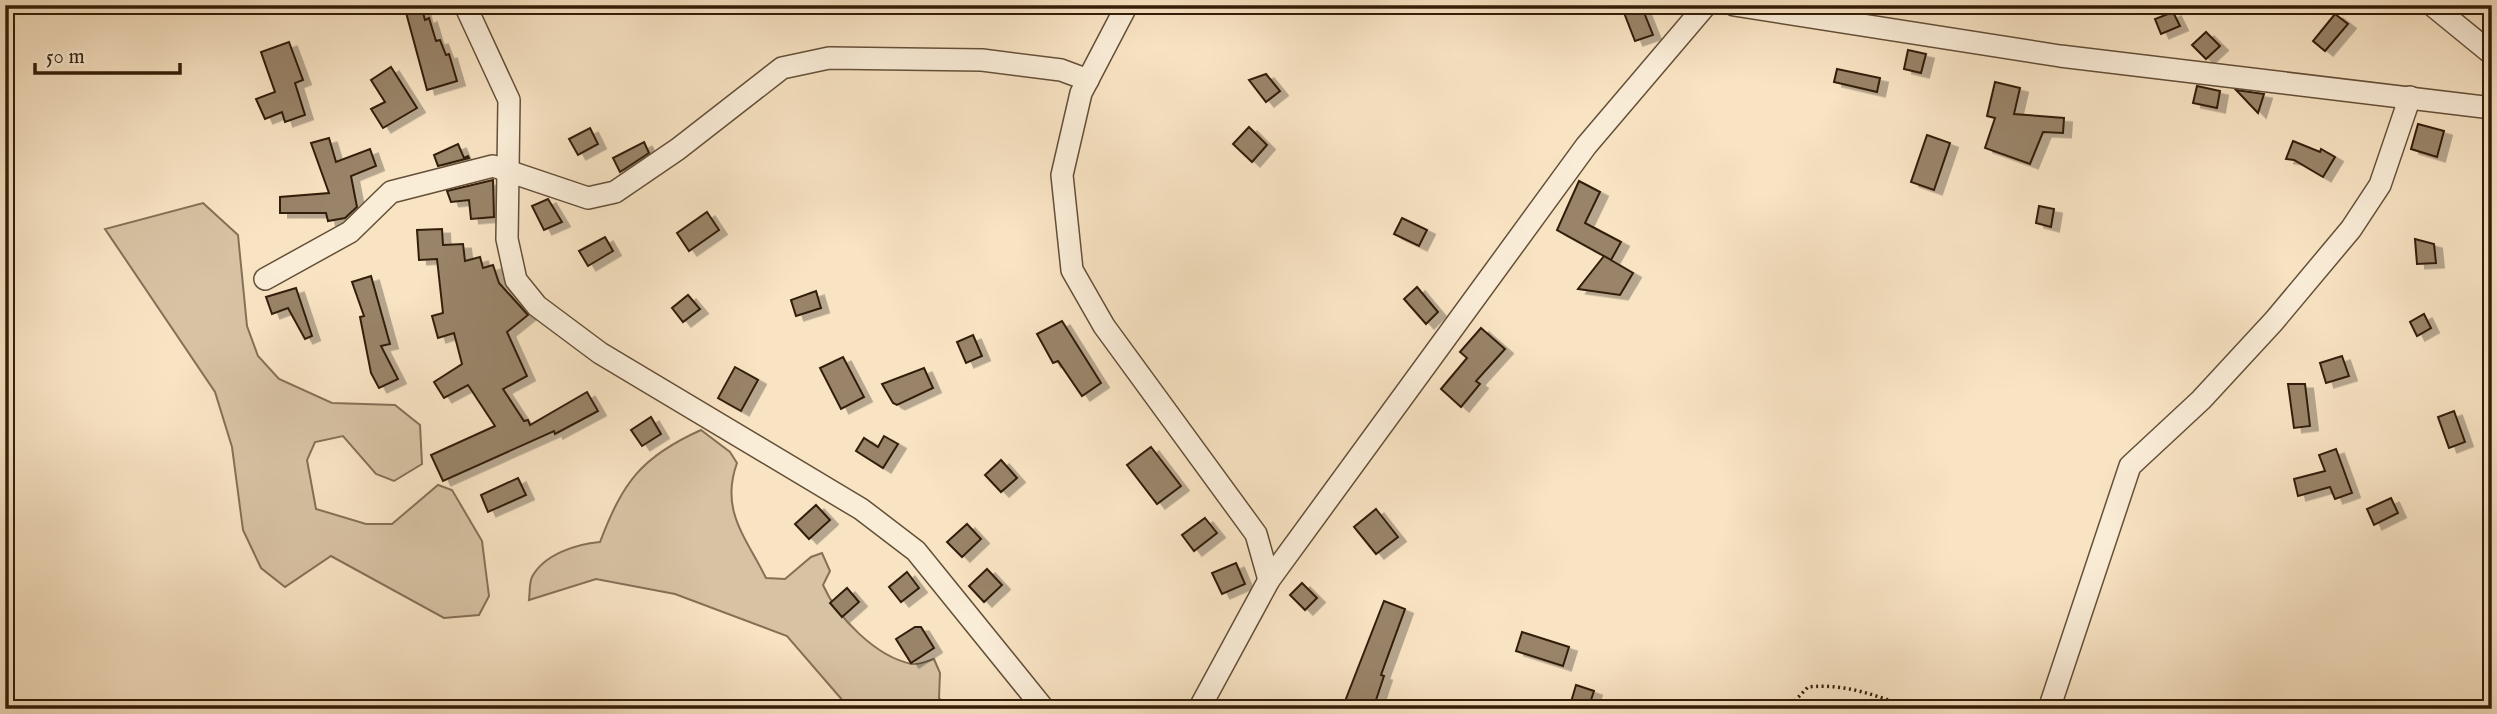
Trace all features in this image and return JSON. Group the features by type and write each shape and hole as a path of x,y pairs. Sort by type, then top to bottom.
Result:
{"street":[{"path":"465,5 509,100 507,239 516,280 537,306 600,353 861,509 916,551 1044,709"},
{"path":"1127,5 1081,93 1062,175 1072,270 1104,326 1256,534 1269,580"},
{"path":"1199,709 1269,580 1586,146 1706,5"},
{"path":"1734,5 2060,56 2492,108"},
{"path":"2432,5 2492,54"},
{"path":"265,279 350,232 391,192 493,166 588,198 615,192 678,149 782,68 829,58 982,60 1061,70 1088,80"},
{"path":"2049,709 2130,466 2201,400 2265,331 2351,229 2380,185 2410,97"}],"path":[{"path":"1787,709 1808,687 1832,684 1859,690 1913,709"}],"shaded area":[{"path":"203,203 238,235 247,326 258,356 279,379 332,403 395,405 420,425 422,464 394,481 376,474 343,436 315,442 307,460 316,509 366,524 392,524 438,485 452,490 482,541 489,596 479,615 444,618 331,556 285,587 261,568 243,530 232,447 215,392 105,229"},
{"path":"701,430 730,452 737,463 731,495 733,509 743,536 766,578 785,579 811,557 822,553 830,571 823,585 838,610 859,634 898,660 912,664 934,659 940,673 939,698 948,709 850,709 787,636 675,594 596,579 529,600 531,579 544,562 581,545 600,542 617,503 637,474 663,450"}],"building":[{"path":"404,5 421,5 425,20 429,18 436,41 440,40 446,55 449,54 457,81 427,90"},
{"path":"1621,5 1641,5 1653,35 1635,41"},
{"path":"2173,12 2180,26 2161,34 2155,19"},
{"path":"2335,14 2348,24 2325,51 2313,41"},
{"path":"2206,32 2220,46 2206,59 2192,45"},
{"path":"289,42 303,80 295,83 305,115 285,122 282,112 265,119 256,99 275,92 261,52"},
{"path":"1908,50 1926,54 1921,73 1904,69"},
{"path":"391,67 417,108 383,128 371,109 385,102 371,80"},
{"path":"1837,69 1880,78 1877,92 1834,82"},
{"path":"1266,74 1280,91 1266,102 1249,80"},
{"path":"1995,82 2020,88 2014,114 2064,118 2063,133 2043,132 2030,164 1985,148 1995,118 1987,116"},
{"path":"2197,86 2220,91 2217,108 2193,103"},
{"path":"2236,90 2264,94 2258,113"},
{"path":"2418,124 2444,131 2437,157 2411,149"},
{"path":"1249,127 1267,145 1252,162 1233,144"},
{"path":"590,128 598,144 578,155 569,139"},
{"path":"1927,135 1950,143 1934,190 1911,182"},
{"path":"329,138 336,162 370,149 376,166 351,176 357,207 345,218 328,221 326,213 280,213 280,197 329,193 311,143"},
{"path":"2293,141 2320,152 2321,149 2335,157 2323,177 2294,160 2286,159"},
{"path":"644,142 649,153 620,172 613,158"},
{"path":"458,144 464,158 469,158 438,166 434,155"},
{"path":"493,180 494,217 471,219 469,200 451,202 447,191"},
{"path":"1579,181 1600,192 1585,223 1621,242 1611,260 1557,230"},
{"path":"548,199 562,222 544,230 532,206"},
{"path":"2039,206 2054,209 2051,227 2036,223"},
{"path":"707,212 719,230 689,251 677,233"},
{"path":"1402,218 1427,230 1419,246 1394,234"},
{"path":"442,229 443,245 463,244 465,261 480,257 483,268 493,265 499,283 528,315 507,332 527,376 503,389 524,421 528,420 530,425 587,392 598,411 555,434 554,431 443,481 431,455 495,426 468,385 444,398 434,382 462,364 454,333 438,338 432,316 443,313 437,259 419,260 417,230"},
{"path":"605,237 613,251 588,266 579,251"},
{"path":"2415,239 2434,244 2436,263 2417,264"},
{"path":"1604,256 1633,273 1620,295 1578,289"},
{"path":"371,276 390,344 381,346 398,379 379,388 371,373 360,317 364,316 352,282"},
{"path":"1417,287 1438,312 1426,324 1404,299"},
{"path":"296,288 312,336 305,339 288,308 272,314 266,297"},
{"path":"816,291 821,308 796,316 791,300"},
{"path":"688,295 700,309 683,322 672,308"},
{"path":"2424,314 2431,328 2417,336 2410,322"},
{"path":"1062,321 1101,383 1082,396 1058,361 1053,363 1037,334"},
{"path":"1481,328 1505,349 1476,381 1480,384 1461,407 1441,389 1467,358 1460,352"},
{"path":"973,335 982,356 966,363 957,342"},
{"path":"2342,356 2349,376 2326,383 2320,363"},
{"path":"843,357 864,397 841,409 820,368"},
{"path":"735,367 758,380 741,411 718,398"},
{"path":"924,368 933,388 897,405 893,403 882,384"},
{"path":"2288,384 2305,384 2310,426 2294,428"},
{"path":"2454,411 2465,442 2449,448 2438,417"},
{"path":"651,417 661,434 642,446 631,430"},
{"path":"884,436 898,444 883,468 856,451 864,438 878,447"},
{"path":"1151,447 1181,486 1157,504 1127,465"},
{"path":"2336,449 2352,493 2335,499 2330,487 2298,496 2294,479 2325,471 2319,455"},
{"path":"1001,460 1017,478 1001,492 985,475"},
{"path":"518,478 526,495 488,512 481,495"},
{"path":"2391,498 2398,513 2374,525 2367,509"},
{"path":"816,505 830,520 809,539 795,524"},
{"path":"1376,509 1398,537 1376,554 1354,527"},
{"path":"1205,518 1217,533 1194,551 1182,535"},
{"path":"967,524 981,539 962,557 947,542"},
{"path":"1236,563 1245,584 1222,594 1212,573"},
{"path":"987,569 1002,585 984,602 969,586"},
{"path":"907,572 919,588 901,602 889,587"},
{"path":"1302,583 1317,598 1305,610 1290,595"},
{"path":"847,588 859,602 842,617 830,603"},
{"path":"1384,601 1405,609 1381,675 1384,676 1373,709 1342,709"},
{"path":"915,627 921,627 934,648 911,663 896,639"},
{"path":"1522,632 1569,647 1563,666 1516,651"},
{"path":"1576,685 1594,691 1588,709 1569,709"}]}
